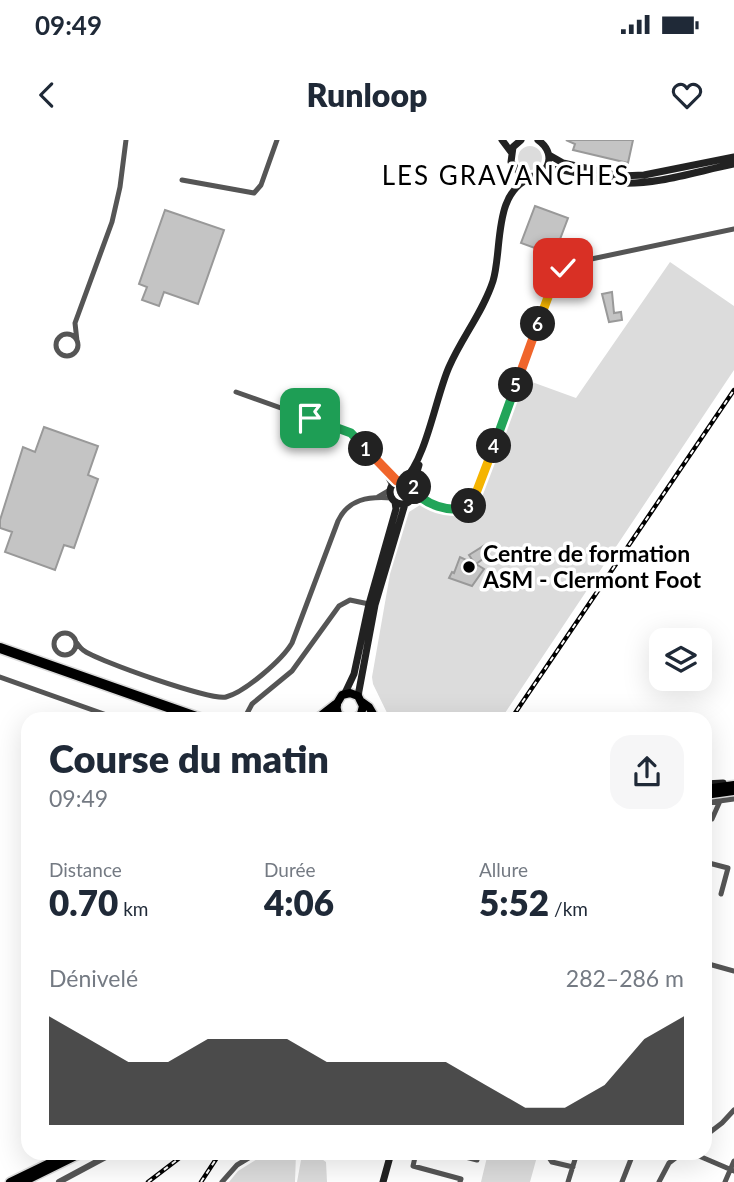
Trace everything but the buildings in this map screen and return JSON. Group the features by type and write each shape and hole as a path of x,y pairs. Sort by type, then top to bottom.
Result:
{"highway":[{"path":"0,648 173,712"},
{"path":"0,655 172,712"},
{"path":"327,712 336,705"}],"main road":[{"path":"502,140 511,152 515,178 513,194"},
{"path":"511,152 520,140"},
{"path":"542,142 550,155 563,163 621,176 644,175 734,157"},
{"path":"545,170 550,155"},
{"path":"340,712 336,705 354,674 369,604 396,509 395,490 417,461 449,366 484,304 493,279 499,233 519,183 545,170 560,170 621,183 734,164"},
{"path":"512,167 521,175 533,177"},
{"path":"361,712 363,710 360,699 375,605 460,345"},
{"path":"395,490 411,496"},
{"path":"395,490 411,496"},
{"path":"345,693 360,699 372,712"},
{"path":"712,786 734,783"},
{"path":"712,794 734,791"},
{"path":"10,1182 55,1160"},
{"path":"23,1182 68,1160"},
{"path":"385,1182 390,1160"}],"street":[{"path":"75,323 77,349 72,354 60,354 56,342 75,323 112,222 126,140"},
{"path":"182,180 254,193 261,185 276,140"},
{"path":"411,496 459,510 468,507 473,501 554,281 563,268 615,253 734,229"},
{"path":"66,334 77,341"},
{"path":"100,658 57,652 54,640 61,633 68,632 82,650 100,658 209,696 220,698 230,695 288,650 300,627 341,514 356,502 395,490 385,471 351,433 236,391"},
{"path":"248,712 252,704 292,671 339,606 350,600 369,604"},
{"path":"72,652 76,642"},
{"path":"0,677 98,712"},
{"path":"712,802 734,799"},
{"path":"712,819 720,801"},
{"path":"712,864 728,868 721,894"},
{"path":"712,965 732,969"},
{"path":"712,1130 733,1112"},
{"path":"59,1182 100,1160"},
{"path":"222,1182 245,1160"},
{"path":"414,1160 413,1166 461,1179 460,1182"},
{"path":"551,1160 573,1167"},
{"path":"568,1182 575,1160"},
{"path":"622,1182 631,1160"},
{"path":"659,1182 673,1160"},
{"path":"708,1160 732,1171"},
{"path":"725,1182 732,1171 734,1161"}],"shaded area":[{"path":"530,146 541,153 542,158 535,169 530,170 519,163 518,158 525,147"},
{"path":"670,262 734,306 734,370 506,712 387,712 372,677 390,574 409,512 420,505 470,520 521,378 576,398"},
{"path":"256,1160 296,1160 295,1182 229,1182 238,1171"},
{"path":"301,1160 326,1162 327,1182 297,1182"},
{"path":"486,1160 536,1160 530,1182 481,1182"}],"railway":[{"path":"516,712 734,390"},
{"path":"148,1182 177,1160"},
{"path":"201,1182 215,1160"}],"place":[{"name":"Centre de formation ASM - Clermont Foot","path":"469,567"}],"district":[{"name":"LES GRAVANCHES","path":"506,176"}],"route":[{"path":"310,418 351,433 385,471 397,481 404,480 413,485 419,497 454,510 468,507 473,501 554,281 563,268"}]}
